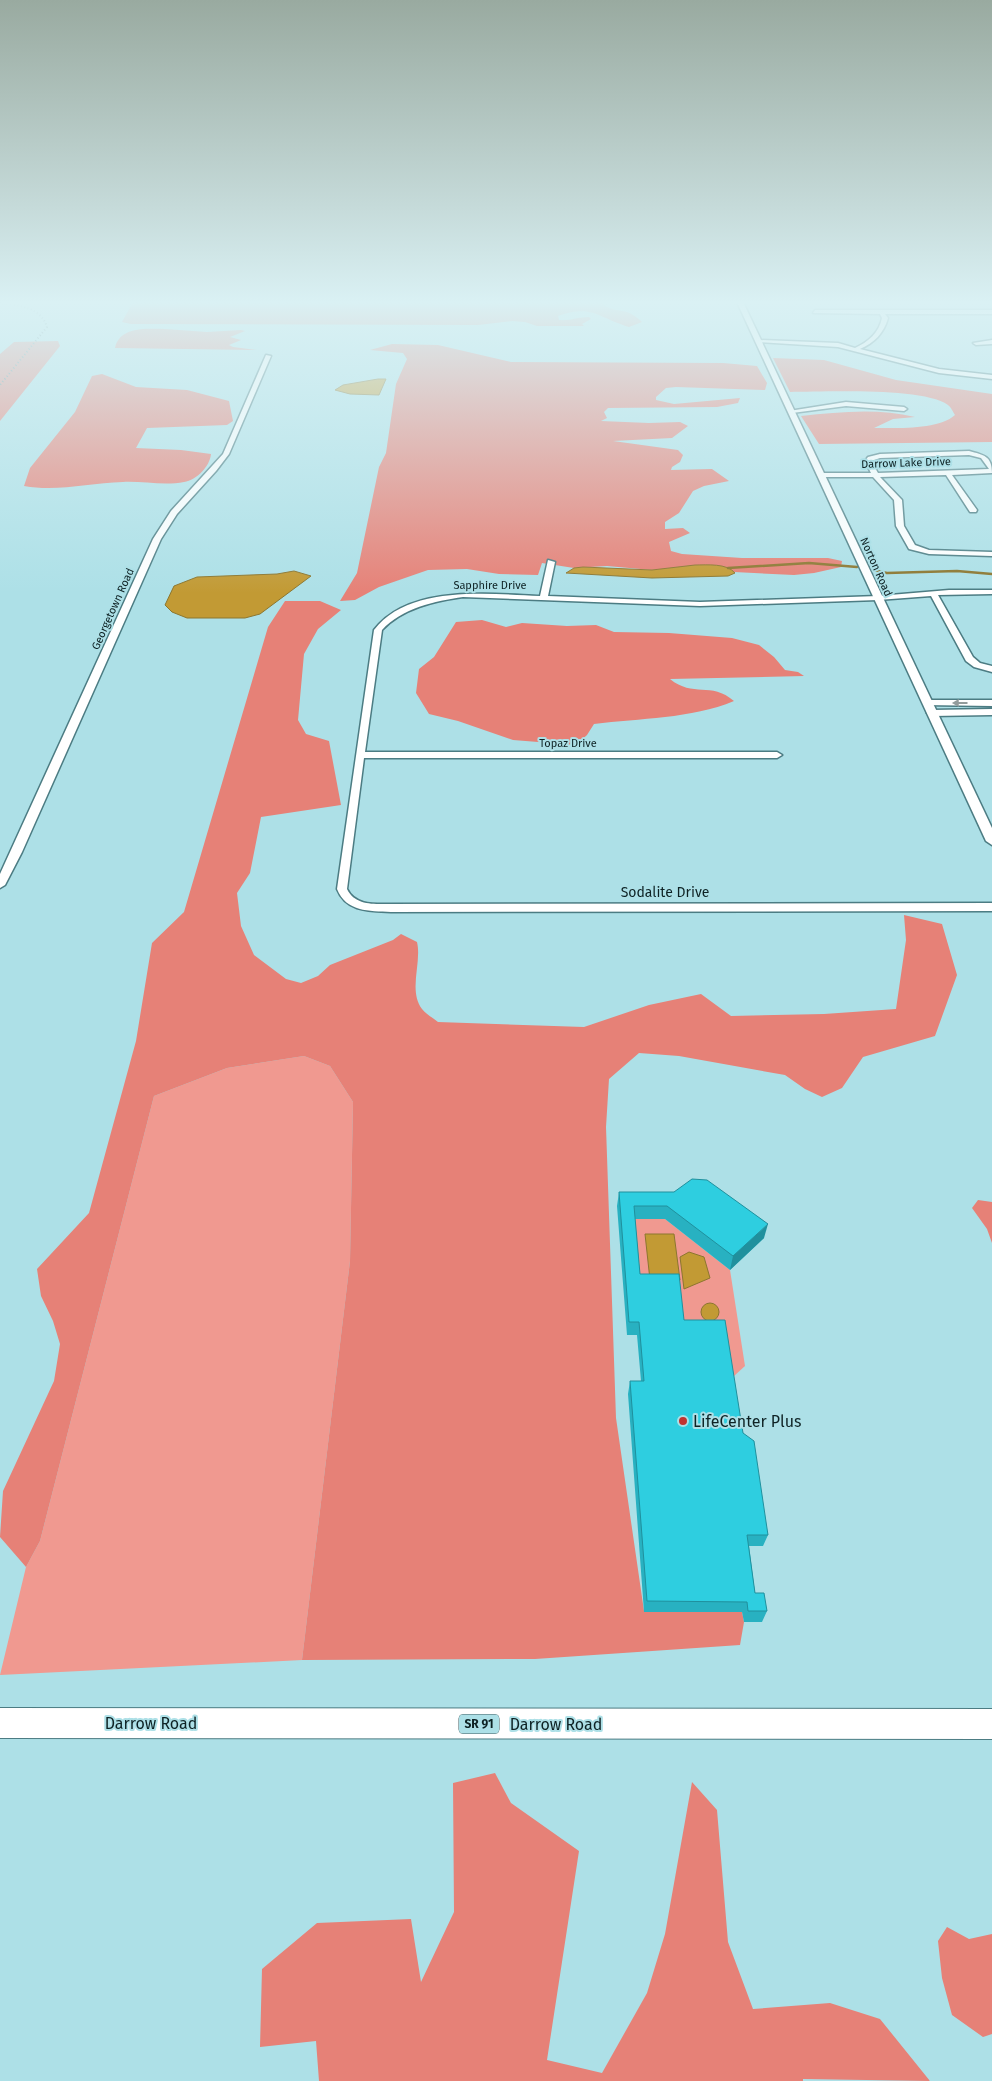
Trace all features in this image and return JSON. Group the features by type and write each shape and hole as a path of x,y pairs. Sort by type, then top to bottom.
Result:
{"main road":[{"name":"Darrow Road","path":"0,1723 992,1724"}],"street":[{"name":"Georgetown Road","path":"0,885 17,852 157,539 174,513 214,470 226,454 250,399"},
{"name":"Norton Road","path":"786,399 992,841"},
{"path":"792,411 846,404 904,409"},
{"path":"992,469 983,457 965,453 880,456 870,458 868,461 875,475 898,500 900,507 898,520 908,543 915,549 924,552 992,554"},
{"name":"Darrow Lake Drive","path":"821,475 875,475 992,469"},
{"path":"947,472 973,510"},
{"path":"544,598 551,562"},
{"name":"Sapphire Drive","path":"343,893 342,874 375,641 378,630 388,619 417,604 454,596 491,595 693,604 992,592"},
{"path":"933,593 969,659 977,666 992,669"},
{"path":"927,703 992,703"},
{"path":"932,713 992,712"},
{"name":"Topaz Drive","path":"360,756 777,756"},
{"name":"Sodalite Drive","path":"343,893 352,902 360,906 391,908 992,907"}],"shaded area":[{"path":"0,399 18,399 0,421"},
{"path":"81,399 222,399 229,401 233,421 227,425 147,428 136,448 181,450 211,454 202,472 189,481 177,483 123,482 61,488 24,486 30,468 75,412"},
{"path":"394,399 656,399 674,404 740,399 738,403 717,407 608,408 604,412 607,418 601,421 680,422 688,426 672,438 613,441 678,450 683,455 680,462 672,467 671,470 712,469 729,481 704,486 693,491 679,513 665,522 665,529 683,528 690,533 669,542 671,551 682,554 742,558 828,558 842,561 841,567 794,575 734,572 722,567 705,565 652,570 607,566 574,568 542,563 538,575 499,574 467,569 428,570 379,587 355,600 340,601 357,573 379,467 386,453"},
{"path":"935,399 992,399 992,442 819,444 801,416 844,412 887,412 915,417 893,419 874,428 917,427 948,420 955,415 948,405"},
{"path":"695,565 722,566 735,573 728,576 652,578 566,573 574,568 583,567 652,570"},
{"path":"294,571 311,576 260,614 245,618 187,618 172,612 165,605 174,586 197,577 277,574"},
{"path":"285,601 320,601 341,610 318,629 304,654 298,720 306,734 329,741 341,805 261,817 250,873 237,893 241,926 254,955 286,979 301,983 318,976 330,965 393,940 401,934 417,942 416,993 418,1002 424,1011 438,1022 584,1027 649,1005 701,994 731,1016 824,1014 896,1009 906,940 904,915 942,924 957,975 935,1036 863,1057 842,1088 822,1097 805,1089 785,1075 679,1056 639,1053 609,1079 606,1127 616,1418 644,1611 742,1612 744,1622 740,1645 535,1659 302,1660 350,1261 353,1102 330,1066 304,1056 227,1068 154,1096 40,1541 26,1567 0,1537 3,1491 54,1381 60,1344 53,1321 41,1296 37,1269 89,1213 136,1041 152,943 184,912 268,627"},
{"path":"482,620 506,627 522,623 567,626 596,625 614,632 669,633 732,638 759,645 774,657 785,670 798,672 804,676 670,679 686,688 718,692 734,701 718,707 683,715 594,724 587,735 576,745 513,740 458,721 429,714 416,693 419,669 434,657 456,622"},
{"path":"304,1056 330,1066 353,1102 350,1261 302,1660 0,1675 26,1567 40,1541 154,1096 227,1068"},
{"path":"978,1200 992,1202 992,1243 987,1229 972,1208"},
{"path":"632,1219 665,1219 730,1270 745,1366 734,1376 727,1376 681,1333 638,1287"},
{"path":"645,1234 674,1234 680,1280 650,1280"},
{"path":"689,1252 704,1257 710,1278 684,1289 680,1257"},
{"path":"710,1303 716,1306 719,1312 716,1318 710,1321 704,1318 701,1312 704,1306"},
{"path":"495,1773 511,1803 579,1851 547,2060 602,2073 647,1993 665,1934 692,1782 717,1810 728,1942 753,2009 830,2003 880,2019 930,2081 803,2079 803,2081 319,2081 316,2041 260,2047 262,1969 317,1923 411,1919 421,1982 454,1912 453,1783"},
{"path":"947,1927 969,1939 992,1934 992,2034 983,2037 952,2015 942,1978 938,1941"}],"building":[{"name":"LifeCenter Plus","path":"692,1179 707,1180 768,1224 733,1256 667,1206 634,1206 640,1274 679,1274 684,1320 725,1320 743,1433 754,1441 768,1535 747,1535 755,1593 764,1593 767,1611 748,1611 747,1602 647,1601 630,1381 644,1381 639,1322 629,1322 619,1192 674,1192"}],"waterway":[{"path":"728,568 809,563 857,567"},
{"path":"873,570 887,573 957,571 992,574"}],"place":[{"name":"LifeCenter Plus","path":"683,1421"}]}
